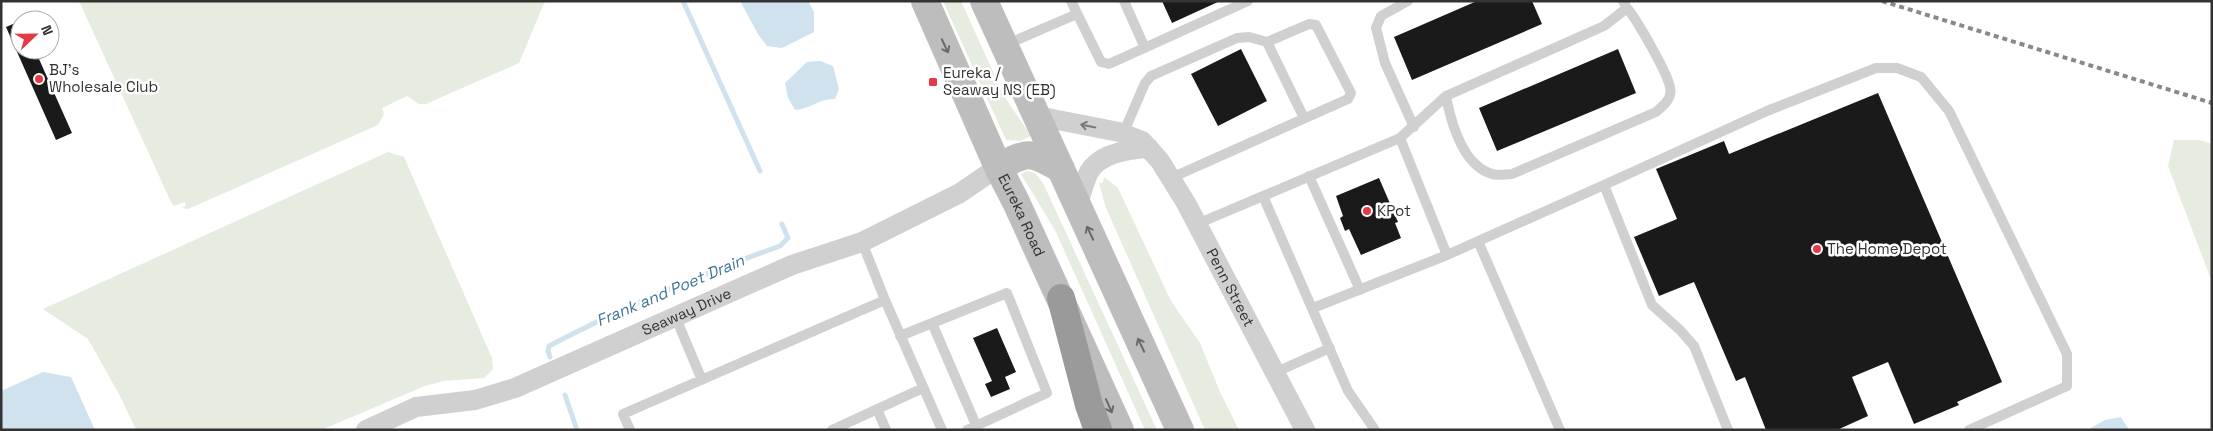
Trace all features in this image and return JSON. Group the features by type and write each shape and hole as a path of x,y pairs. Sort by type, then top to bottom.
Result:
{"highway":[{"path":"1061,298 1088,405 1098,430"}],"main road":[{"name":"Eureka Road","path":"925,1 998,167 1061,298 1120,430"},
{"path":"984,1 1180,430"},
{"path":"998,167 1022,155 1038,155 1061,169"}],"street":[{"name":"Penn Street","path":"1036,116 1124,134 1142,141 1149,148 1171,178 1197,224 1305,430"},
{"path":"1077,206 1090,171 1108,157 1127,150 1149,148"},
{"name":"Seaway Drive","path":"366,430 416,407 475,400 502,393 810,258 862,242 960,194 998,167"}],"lane":[{"path":"1071,1 1100,62 1109,64 1248,1"},
{"path":"1124,1 1145,48"},
{"path":"1408,1 1381,16 1376,28 1385,63 1414,127"},
{"path":"1197,224 1400,138 1446,96 1604,26 1625,5 1637,19 1671,88 1668,101 1656,112 1512,174 1492,174 1479,166 1463,148 1453,129 1446,96"},
{"path":"1004,45 1077,14"},
{"path":"1124,134 1145,84 1151,76 1237,38 1249,37 1267,42 1310,24 1316,25 1351,93 1348,98 1171,178"},
{"path":"1267,42 1304,118"},
{"path":"1313,308 1478,241 1767,111 1876,68 1898,68 1921,77 1949,111 2067,354 2067,386 1980,428 1969,430"},
{"path":"1400,138 1447,254"},
{"path":"1310,176 1360,290"},
{"path":"1604,185 1652,305 1680,330 1694,346 1728,430"},
{"path":"1263,196 1348,391 1375,430"},
{"path":"1478,241 1560,430"},
{"path":"862,242 900,336 942,430"},
{"path":"900,336 932,323 1007,294 1047,393 971,428 932,323"},
{"path":"630,430 623,414 885,300"},
{"path":"675,316 702,380"},
{"path":"1274,373 1330,348"},
{"path":"832,430 923,388"},
{"path":"877,409 886,430"}],"shaded area":[{"path":"79,1 545,1 519,63 426,104 419,104 407,96 382,108 384,114 378,125 188,209 181,208 186,206 185,202 174,206 171,202"},
{"path":"943,1 961,1 1004,96 1031,136 1020,141 1006,140"},
{"path":"2174,140 2199,140 2212,144 2212,282 2168,166"},
{"path":"388,152 404,157 492,358 493,369 484,378 443,381 425,386 321,430 136,430 120,396 88,339 43,309"},
{"path":"1027,171 1035,173 1043,183 1157,430 1145,430 1055,230 1021,174"},
{"path":"1104,177 1118,188 1171,301 1200,343 1220,392 1239,430 1205,430 1106,208 1099,183 1103,183"}],"water":[{"path":"740,1 808,1 814,12 814,32 782,48 767,46 758,34"},
{"path":"820,61 833,66 839,89 835,99 825,100 795,110 788,98 785,83 807,62"},
{"path":"43,372 71,377 95,430 1,430 1,391"},
{"path":"2121,417 2129,430 2087,430 2105,420"}],"building":[{"path":"1162,1 1220,1 1172,23"},
{"path":"1477,1 1532,1 1542,24 1412,80 1394,37"},
{"path":"10,25 10,36 6,27"},
{"path":"1241,49 1267,101 1218,126 1191,74"},
{"path":"1618,49 1636,93 1497,151 1479,108"},
{"path":"21,60 39,60 72,133 56,140"},
{"name":"The Home Depot","path":"1878,93 2002,382 1957,402 1959,405 1914,424 1888,362 1852,377 1868,416 1837,430 1766,430 1745,377 1736,381 1694,282 1659,296 1634,237 1677,219 1656,169 1724,141 1729,154"},
{"name":"KPot","path":"1379,178 1398,222 1395,223 1401,238 1361,255 1349,229 1345,231 1340,218 1343,216 1336,196"},
{"path":"997,328 1016,372 1005,377 1010,389 991,397 985,384 992,381 973,338"}],"waterway":[{"name":"Frank and Poet Drain","path":"683,1 760,171"},
{"name":"Frank and Poet Drain","path":"550,357 549,346 605,318 721,268 780,246 788,238 782,224"},
{"name":"Frank and Poet Drain","path":"565,395 577,430"}],"railway":[{"path":"1882,1 2212,103"}],"place":[{"name":"BJ's Wholesale Club","path":"39,79"},
{"name":"Eureka / Seaway NS (EB)","path":"933,82"},
{"name":"KPot","path":"1367,211"},
{"name":"The Home Depot","path":"1817,249"}]}
